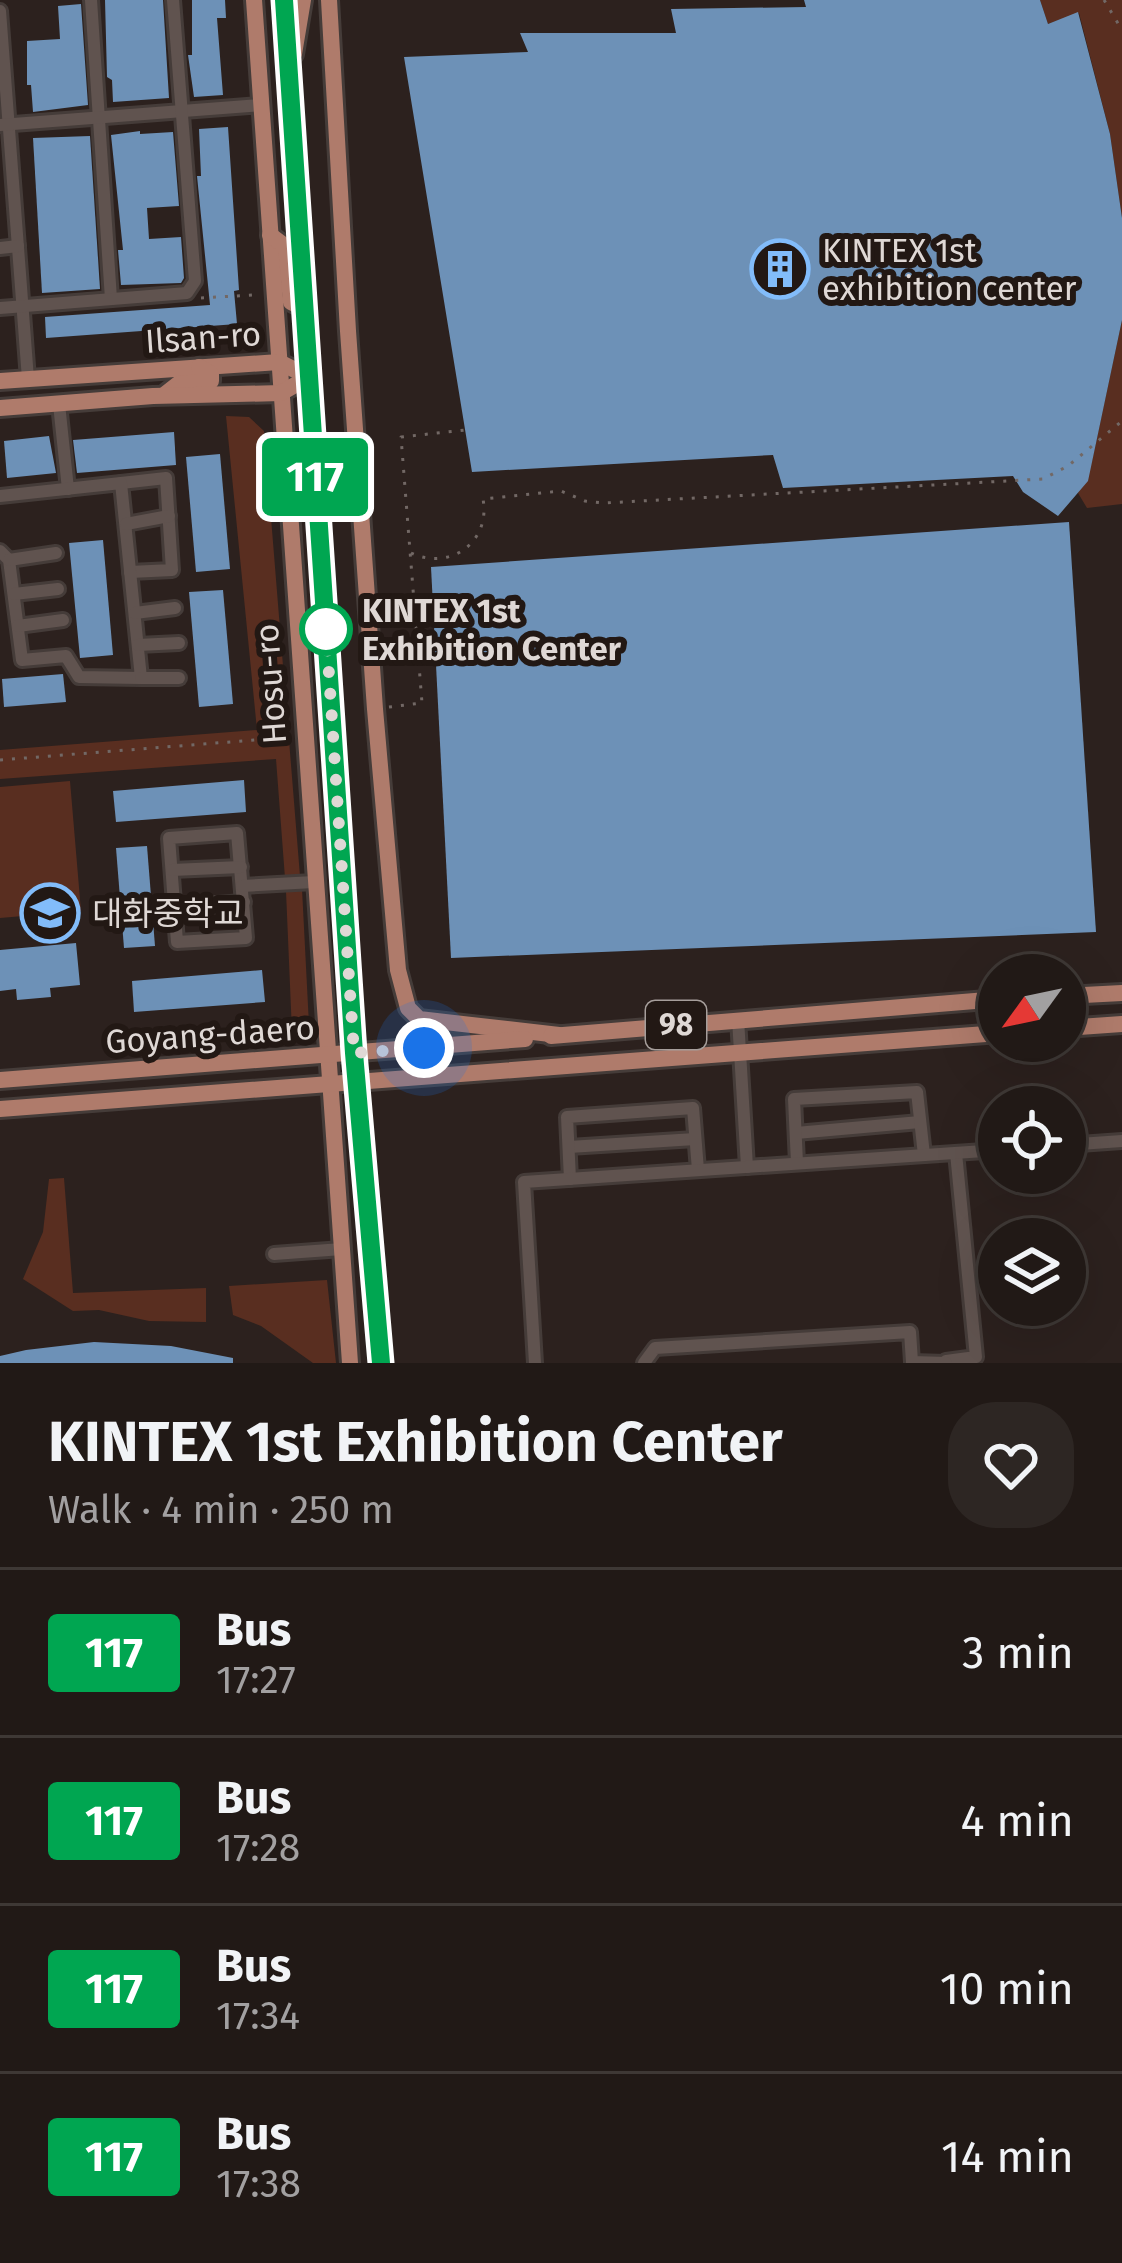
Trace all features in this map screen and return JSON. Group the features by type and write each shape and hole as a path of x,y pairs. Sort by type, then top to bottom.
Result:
{"main road":[{"name":"Hosu-ro","path":"254,0 350,1363"},
{"name":"Hosu-ro","path":"284,0 354,1053 381,1363"},
{"path":"289,84 303,0"},
{"path":"329,0 373,686 398,970 408,1008 419,1019 560,1035"},
{"path":"270,235 286,247 291,302 297,304 303,296"},
{"name":"Ilsan-ro","path":"0,381 279,362 309,377"},
{"path":"164,396 178,384 211,381 212,374 199,368"},
{"name":"Ilsan-ro","path":"0,408 281,393 309,377"},
{"path":"1086,995 1122,993"},
{"name":"Goyang-daero","path":"0,1080 978,1002"},
{"path":"1086,1027 1122,1024"},
{"name":"Goyang-daero","path":"0,1109 978,1035"}],"street":[{"path":"91,0 111,298"},
{"path":"0,308 192,290 173,0"},
{"path":"0,11 7,189 18,247 28,379"},
{"path":"4,125 261,105"},
{"path":"0,248 18,247"},
{"path":"59,404 68,489"},
{"path":"0,496 166,478 172,570 130,572"},
{"path":"121,483 141,678"},
{"path":"126,524 169,516"},
{"path":"56,553 4,556 22,660 66,656 79,677 179,678"},
{"path":"14,594 58,589"},
{"path":"135,613 175,608"},
{"path":"18,626 63,620"},
{"path":"138,645 179,643"},
{"path":"237,832 241,867 246,938 177,942 169,838 237,832"},
{"path":"172,871 241,867"},
{"path":"242,886 314,882"},
{"path":"174,908 244,902"},
{"path":"738,1019 747,1167"},
{"path":"797,1163 794,1099 916,1092 924,1155"},
{"path":"570,1179 567,1117 693,1108 698,1170"},
{"path":"796,1133 920,1122"},
{"path":"568,1147 695,1139"},
{"path":"1086,1144 1122,1141"},
{"path":"535,1363 524,1182 978,1151"},
{"path":"644,1363 656,1348 910,1332 912,1362 976,1357 956,1153"},
{"path":"274,1254 342,1249"}],"path":[{"path":"1104,0 1122,30"},
{"path":"192,290 200,298 252,296"},
{"path":"410,553 429,560 462,553 482,526 483,499 561,491 604,503 1043,479 1068,466 1122,422"},
{"path":"387,708 422,703 401,437 465,430"},
{"path":"0,760 280,738 279,717 293,715"}],"shaded area":[{"path":"1040,0 1122,0 1122,218 1110,134 1079,13 1048,24"},
{"path":"1122,320 1122,504 1087,508 1078,493 1092,461"},
{"path":"226,416 249,417 264,431 300,876 285,878 276,759 0,779 0,750 257,730"},
{"path":"70,781 81,911 0,918 0,787"},
{"path":"302,889 309,1025 292,1032 286,891"},
{"path":"64,1178 73,1293 206,1288 206,1322 149,1321 99,1310 73,1311 23,1279 43,1232 49,1179"},
{"path":"327,1280 336,1363 313,1363 261,1326 233,1315 229,1286"}],"building":[{"path":"105,0 163,0 169,98 113,102 112,80 107,77"},
{"path":"192,0 225,0 226,18 217,18 223,95 194,97 188,55 192,55"},
{"name":"KINTEX 1st exhibition center","path":"804,0 1040,0 1048,24 1078,12 1110,134 1122,218 1122,320 1088,481 1058,516 1023,492 1013,476 783,488 773,455 472,472 404,57 528,52 520,33 676,33 671,9 806,7"},
{"path":"81,4 88,105 33,112 31,85 27,85 27,41 60,39 58,6"},
{"path":"228,127 237,324 46,338 45,317 210,305 197,176 201,176 199,129"},
{"path":"173,132 179,206 147,208 149,239 181,237 181,283 121,285 118,250 123,250 111,135"},
{"path":"90,136 100,289 42,293 33,138"},
{"path":"174,432 176,465 77,473 73,440"},
{"path":"49,436 56,473 7,478 4,441"},
{"path":"220,454 230,569 196,572 186,457"},
{"path":"1069,522 1096,932 451,958 431,567"},
{"path":"103,540 113,655 80,658 69,543"},
{"path":"223,590 233,704 199,707 189,592"},
{"path":"63,674 66,702 4,707 2,679"},
{"path":"244,780 246,812 116,822 113,791"},
{"path":"147,846 155,946 124,948 116,848"},
{"path":"76,943 80,985 50,988 51,997 17,1000 16,989 0,991 0,950"},
{"path":"262,970 265,1002 134,1012 132,981"},
{"path":"94,1342 171,1346 233,1358 233,1363 0,1363 0,1356 26,1350"}],"bus line":[{"name":"117","path":"284,0 354,1053 381,1363"}],"place":[{"name":"KINTEX 1st exhibition center","path":"780,269"},
{"name":"KINTEX 1st Exhibition Center","path":"326,629"},
{"name":"대화중학교","path":"50,913"}],"route":[{"path":"326,629 354,1053 424,1048"}]}
